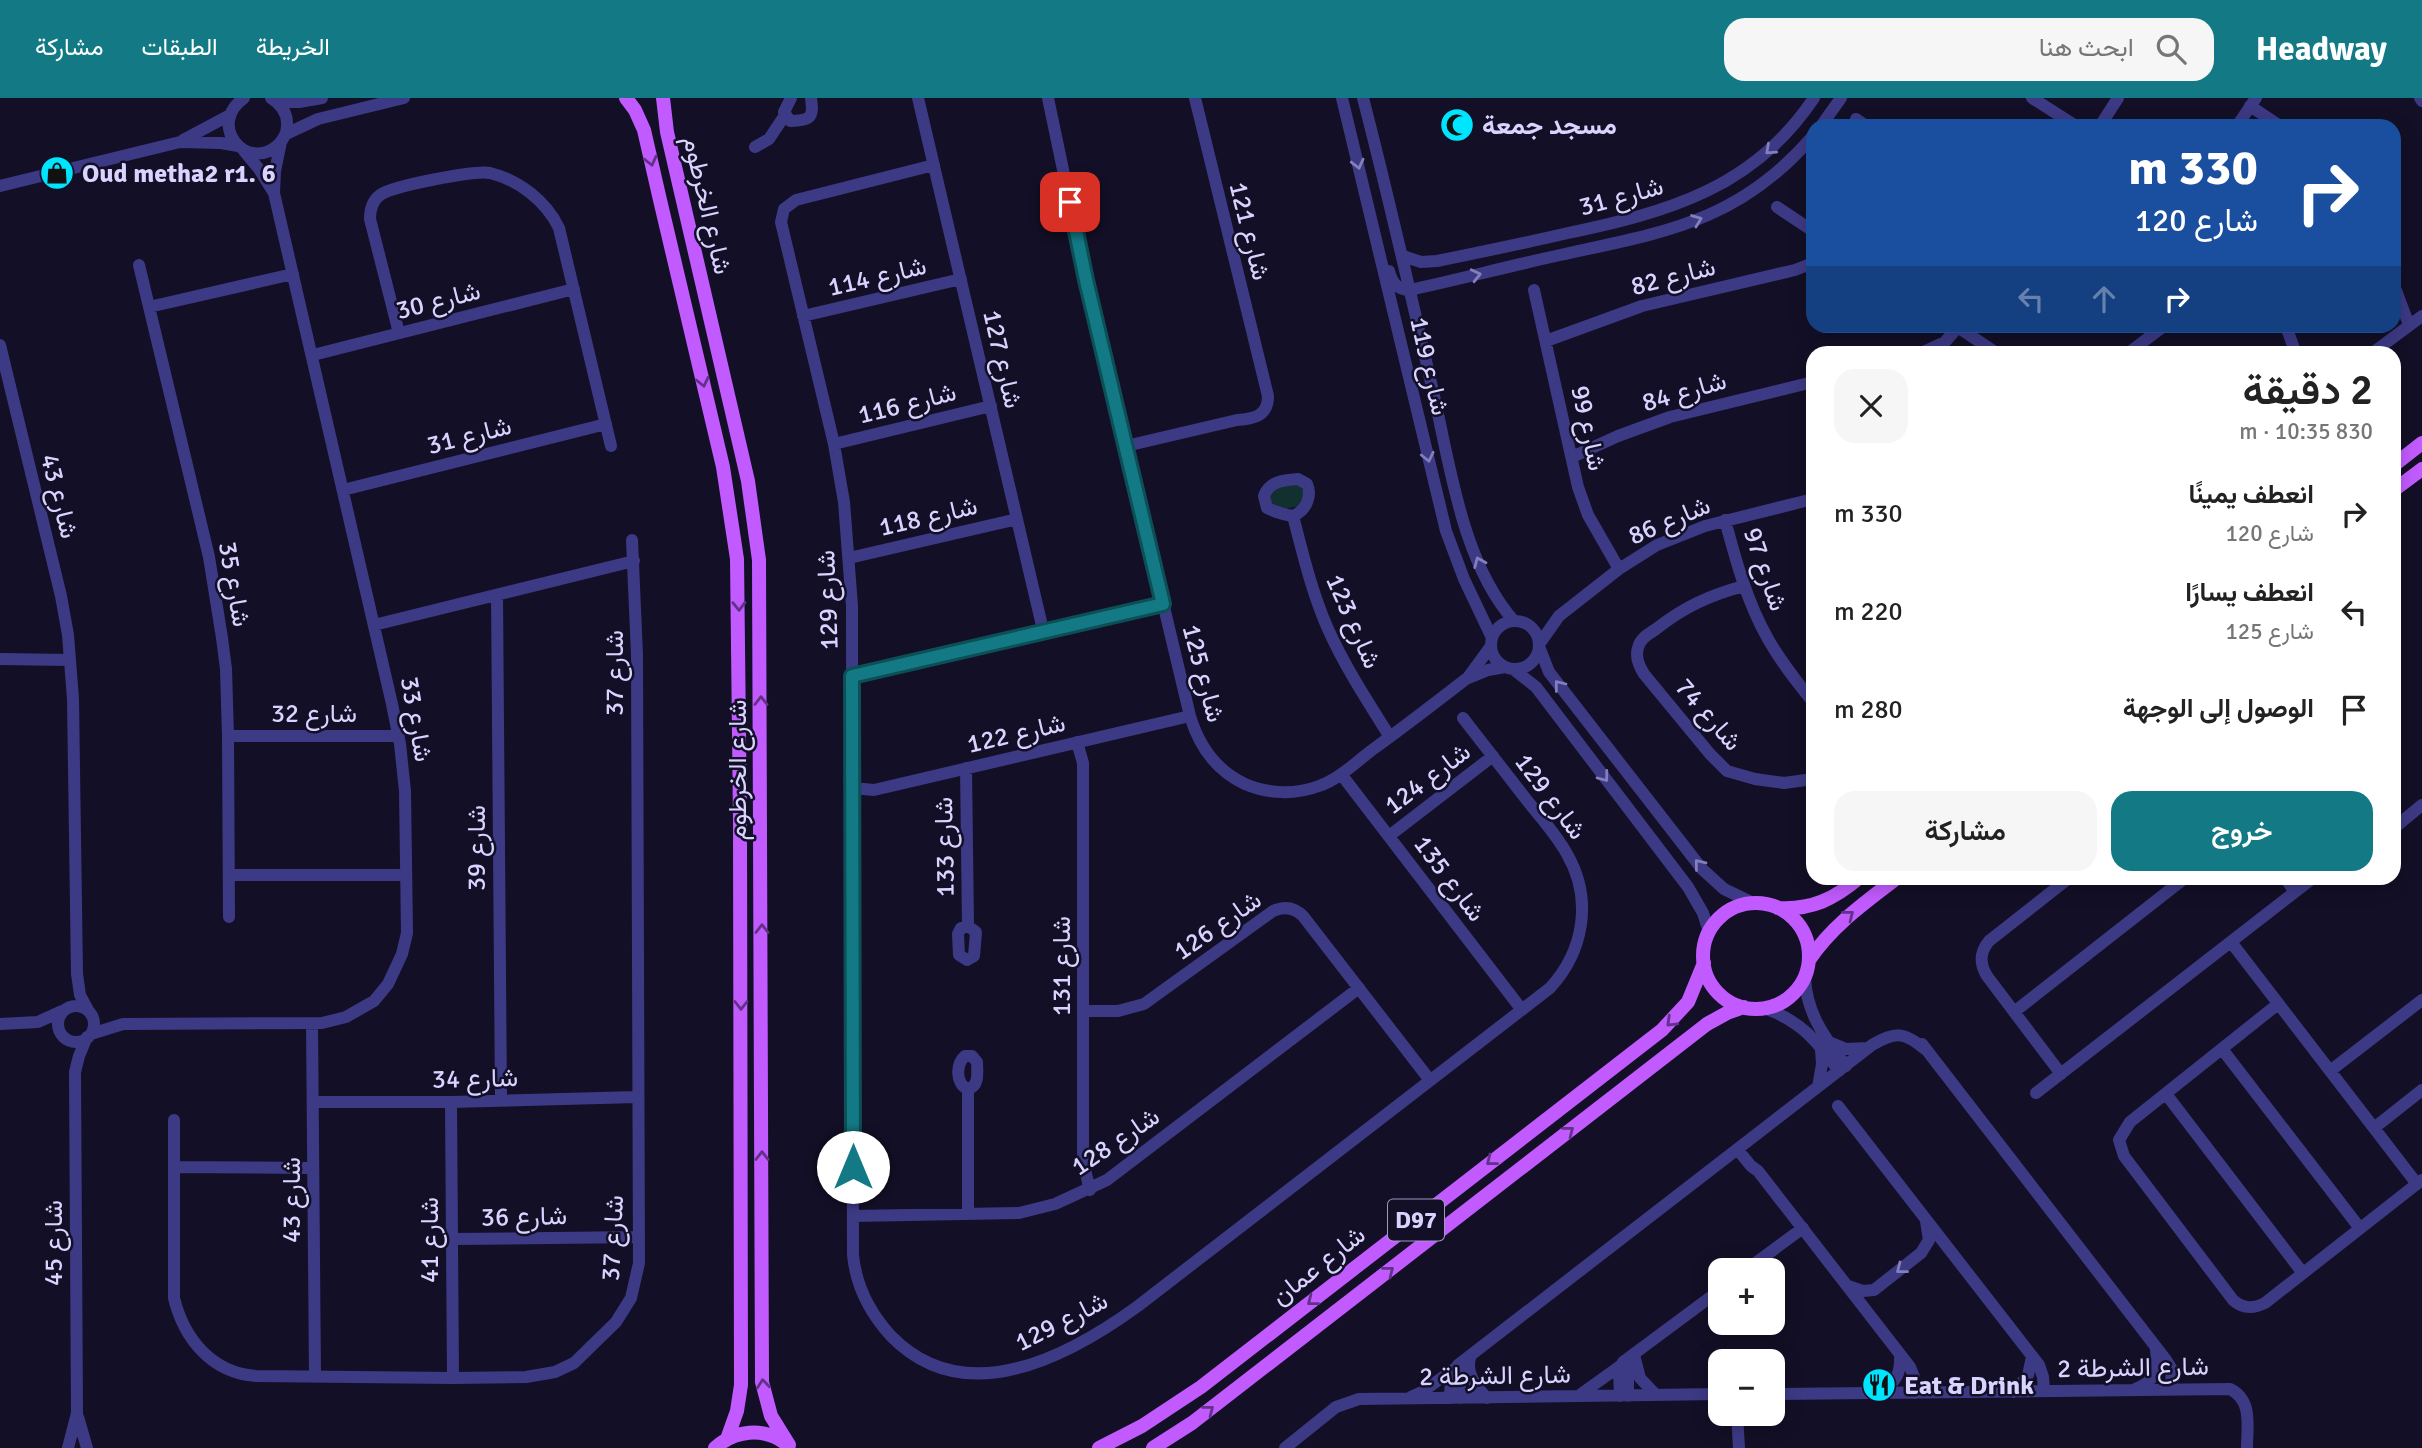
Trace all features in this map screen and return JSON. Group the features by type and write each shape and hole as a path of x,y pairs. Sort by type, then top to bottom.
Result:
{"main road":[{"name":"شارع الخرطوم","path":"626,98 644,130 725,478 737,559 741,1385 737,1411 721,1443"},
{"name":"شارع الخرطوم","path":"663,98 664,123 748,481 759,560 762,1382 771,1416 791,1447"},
{"path":"2401,460 2422,443"},
{"path":"2401,486 2422,469"},
{"path":"1778,908 1798,923 1809,947 1805,978 1792,995 1783,1001 1764,1008 1744,1007 1722,996 1707,975 1703,952 1709,932 1715,923 1732,909 1753,903 1778,908 1818,904 1851,885"},
{"path":"1809,960 1839,923 1888,885"},
{"name":"شارع عمان","path":"1099,1448 1153,1419 1207,1383 1662,1030 1688,1002 1704,963"},
{"name":"شارع عمان","path":"1153,1448 1192,1423 1707,1024 1744,1007"},
{"path":"721,1443 752,1432 766,1433 791,1447"}],"street":[{"path":"180,142 244,98"},
{"path":"273,99 299,102 322,98"},
{"path":"0,186 180,142 205,142 240,148 250,153 268,152 284,138 318,119 404,98"},
{"path":"755,147 769,139 785,116 785,109 791,98"},
{"path":"785,116 790,121 808,118 813,110 811,98"},
{"name":"شارع 127","path":"918,98 1044,630"},
{"name":"شارع 125","path":"1048,98 1086,280 1190,716 1196,737 1208,755 1232,777 1252,786 1274,792 1317,787 1341,774 1466,679 1488,670 1509,668"},
{"name":"شارع 121","path":"1126,446 1237,420 1254,411 1262,397 1261,376 1195,98"},
{"name":"شارع 119","path":"1342,98 1447,531 1491,642"},
{"name":"شارع 119","path":"1363,98 1403,256 1466,529 1494,595 1519,621"},
{"name":"شارع 31","path":"1403,256 1421,262 1437,261 1644,216 1691,200 1747,168 1786,135 1814,98"},
{"path":"1826,119 1840,98"},
{"path":"2032,98 2065,119"},
{"path":"2104,119 2118,98"},
{"path":"273,99 285,111 287,126 284,138"},
{"path":"2242,119 2253,102 2272,119"},
{"path":"232,108 229,132 240,148"},
{"name":"شارع 33","path":"89,1035 123,1024 336,1021 356,1013 374,1001 399,965 405,944 405,791 399,736 274,193 275,171 284,138"},
{"name":"شارع 31","path":"1410,290 1671,229 1736,202 1772,178 1806,143"},
{"name":"شارع 33","path":"240,148 259,169 274,193"},
{"name":"شارع 129","path":"934,166 796,200 784,209 781,217 834,444 844,502 849,558 852,676 853,1255 859,1286 869,1307 894,1339 915,1355 947,1370 973,1374 1012,1371 1076,1345 1118,1320 1550,988 1569,962 1581,929 1581,894 1575,871 1560,842 1464,718"},
{"path":"399,333 376,240 377,217 384,202 412,186 468,172 484,172 506,178 533,194 546,207 559,228 611,446"},
{"path":"1777,207 1806,226"},
{"path":"1586,250 1582,242 1584,235 1632,223 1644,216"},
{"path":"1378,245 1387,259 1394,283 1402,290 1410,290"},
{"name":"شارع 35","path":"139,265 211,570 226,669 229,917"},
{"name":"شارع 82","path":"1546,341 1642,306 1806,266"},
{"path":"149,307 293,274"},
{"name":"شارع 114","path":"803,316 961,279"},
{"name":"شارع 30","path":"313,355 574,289"},
{"name":"شارع 99","path":"1534,290 1578,487 1588,515 1619,569"},
{"path":"2401,304 2409,325"},
{"path":"2401,331 2422,316"},
{"path":"1936,346 1945,342 1952,333"},
{"path":"1967,333 1986,346"},
{"path":"2137,346 2153,333"},
{"path":"2381,346 2399,333"},
{"name":"شارع 43","path":"0,345 61,596 70,660"},
{"name":"شارع 84","path":"1572,457 1670,416 1806,384"},
{"name":"شارع 116","path":"834,444 990,406"},
{"name":"شارع 31","path":"343,490 606,424"},
{"name":"شارع 86","path":"1540,646 1559,616 1619,569 1671,538 1725,520 1806,501"},
{"name":"شارع 123","path":"1293,516 1313,591 1328,628 1347,668 1390,737"},
{"name":"شارع 118","path":"849,558 1017,519"},
{"name":"شارع 97","path":"1725,520 1744,586 1769,640 1806,692"},
{"name":"شارع 37","path":"174,1120 174,1298 190,1339 208,1357 239,1374 453,1378 539,1375 573,1363 610,1329 627,1307 638,1275 637,655 632,540"},
{"path":"374,625 634,562"},
{"name":"شارع 74","path":"1744,586 1697,602 1657,628 1641,641 1637,653 1640,667 1727,771 1784,783 1806,780"},
{"name":"شارع 39","path":"497,595 501,1100"},
{"path":"852,676 1163,604"},
{"name":"شارع 86","path":"1519,621 1543,621 1559,616"},
{"path":"1709,932 1703,913 1688,887 1536,687 1495,659 1491,642 1500,626 1519,621 1537,633 1549,672 1702,869 1724,889 1753,903"},
{"name":"شارع 125","path":"1466,679 1491,642"},
{"path":"1509,668 1527,666 1537,656 1540,646"},
{"path":"0,659 70,660 74,717 77,974 80,995 94,1026 89,1035 79,1041 29,1023"},
{"name":"شارع 122","path":"853,788 874,790 1190,716"},
{"name":"شارع 32","path":"228,736 399,736"},
{"name":"شارع 131","path":"1077,742 1083,763 1083,1162 1090,1190"},
{"name":"شارع 124","path":"1388,836 1493,756"},
{"name":"شارع 133","path":"966,768 968,926"},
{"name":"شارع 135","path":"1341,774 1522,1010"},
{"path":"2401,821 2422,805"},
{"path":"229,874 406,875"},
{"path":"2060,885 1993,937 1983,949 1981,960 1984,971 2061,1074"},
{"path":"2014,1012 2176,885"},
{"path":"2290,885 2295,892"},
{"path":"2036,1093 2304,885"},
{"name":"شارع 126","path":"1083,1012 1118,1011 1154,999 1269,914 1282,908 1292,908 1303,916 1429,1079"},
{"path":"2231,942 2374,1128 2419,1182 2279,1291 2260,1300 2248,1301 2237,1297 2224,1286 2124,1156 2119,1140 2130,1122 2278,1004"},
{"path":"64,1037 58,1026 77,974"},
{"path":"1805,978 1811,1012 1824,1043 1842,1068"},
{"name":"شارع 128","path":"853,1216 1007,1214 1039,1209 1090,1190 1107,1180 1359,988"},
{"path":"2330,1071 2422,1000"},
{"path":"0,1024 29,1023 80,1006 89,1012"},
{"path":"1764,1008 1792,1020 1824,1043 1846,1049 1871,1046"},
{"name":"شارع 33","path":"89,1012 123,1024"},
{"name":"شارع 43","path":"312,1023 315,1376"},
{"name":"شارع 45","path":"75,1072 89,1035"},
{"path":"1406,1398 1422,1392 1464,1361 1871,1046 1890,1036 1900,1035 1909,1037 1925,1049 2171,1368 2182,1380 2196,1389"},
{"name":"شارع 45","path":"64,1037 75,1072 77,1413 68,1448"},
{"path":"1818,1087 1824,1043"},
{"path":"2222,1049 2359,1227"},
{"path":"968,1089 968,1214"},
{"path":"2374,1128 2422,1090"},
{"path":"2166,1094 2302,1272"},
{"name":"شارع 34","path":"313,1102 451,1102 637,1097"},
{"name":"شارع 41","path":"451,1102 453,1378"},
{"path":"1838,1106 2036,1362 2050,1378 2068,1391"},
{"path":"1741,1148 1755,1162 1758,1171 1906,1362 1944,1392"},
{"path":"174,1167 313,1168"},
{"path":"1849,1286 1863,1291 1874,1290 1921,1253 1929,1240 1926,1221"},
{"path":"1762,1258 1803,1228"},
{"name":"شارع 36","path":"452,1239 639,1237"},
{"path":"1576,1396 1588,1391 1708,1299"},
{"path":"2159,1352 2167,1389"},
{"path":"2132,1390 2144,1385 2154,1376 2159,1352"},
{"path":"1634,1355 1640,1378 1656,1395"},
{"path":"1624,1396 1634,1355"},
{"path":"1456,1398 1464,1361"},
{"path":"1464,1361 1469,1361 1470,1372 1476,1385 1487,1398"},
{"path":"1906,1362 1910,1393"},
{"path":"1880,1393 1891,1386 1906,1362"},
{"path":"2036,1362 2040,1391"},
{"path":"2014,1392 2036,1362"},
{"path":"1620,1366 1624,1396"},
{"path":"2167,1389 2171,1368"},
{"name":"شارع الشرطة 2","path":"1785,1394 2230,1389 2240,1395 2246,1408 2247,1448"},
{"name":"شارع الشرطة 2","path":"1286,1448 1336,1407 1359,1399 1708,1394"},
{"name":"شارع 45","path":"77,1413 87,1448"},
{"path":"1739,1426 1739,1448"}],"green space":[{"path":"1295,483 1306,490 1299,506 1280,510 1272,507 1269,490"}],"place":[{"name":"مسجد جمعة","path":"1457,125"},
{"name":"Oud metha2 r1. 6","path":"57,173"},
{"name":"Eat & Drink","path":"1879,1385"}],"route":[{"path":"853,1167 852,676 1163,604 1070,202"}]}
